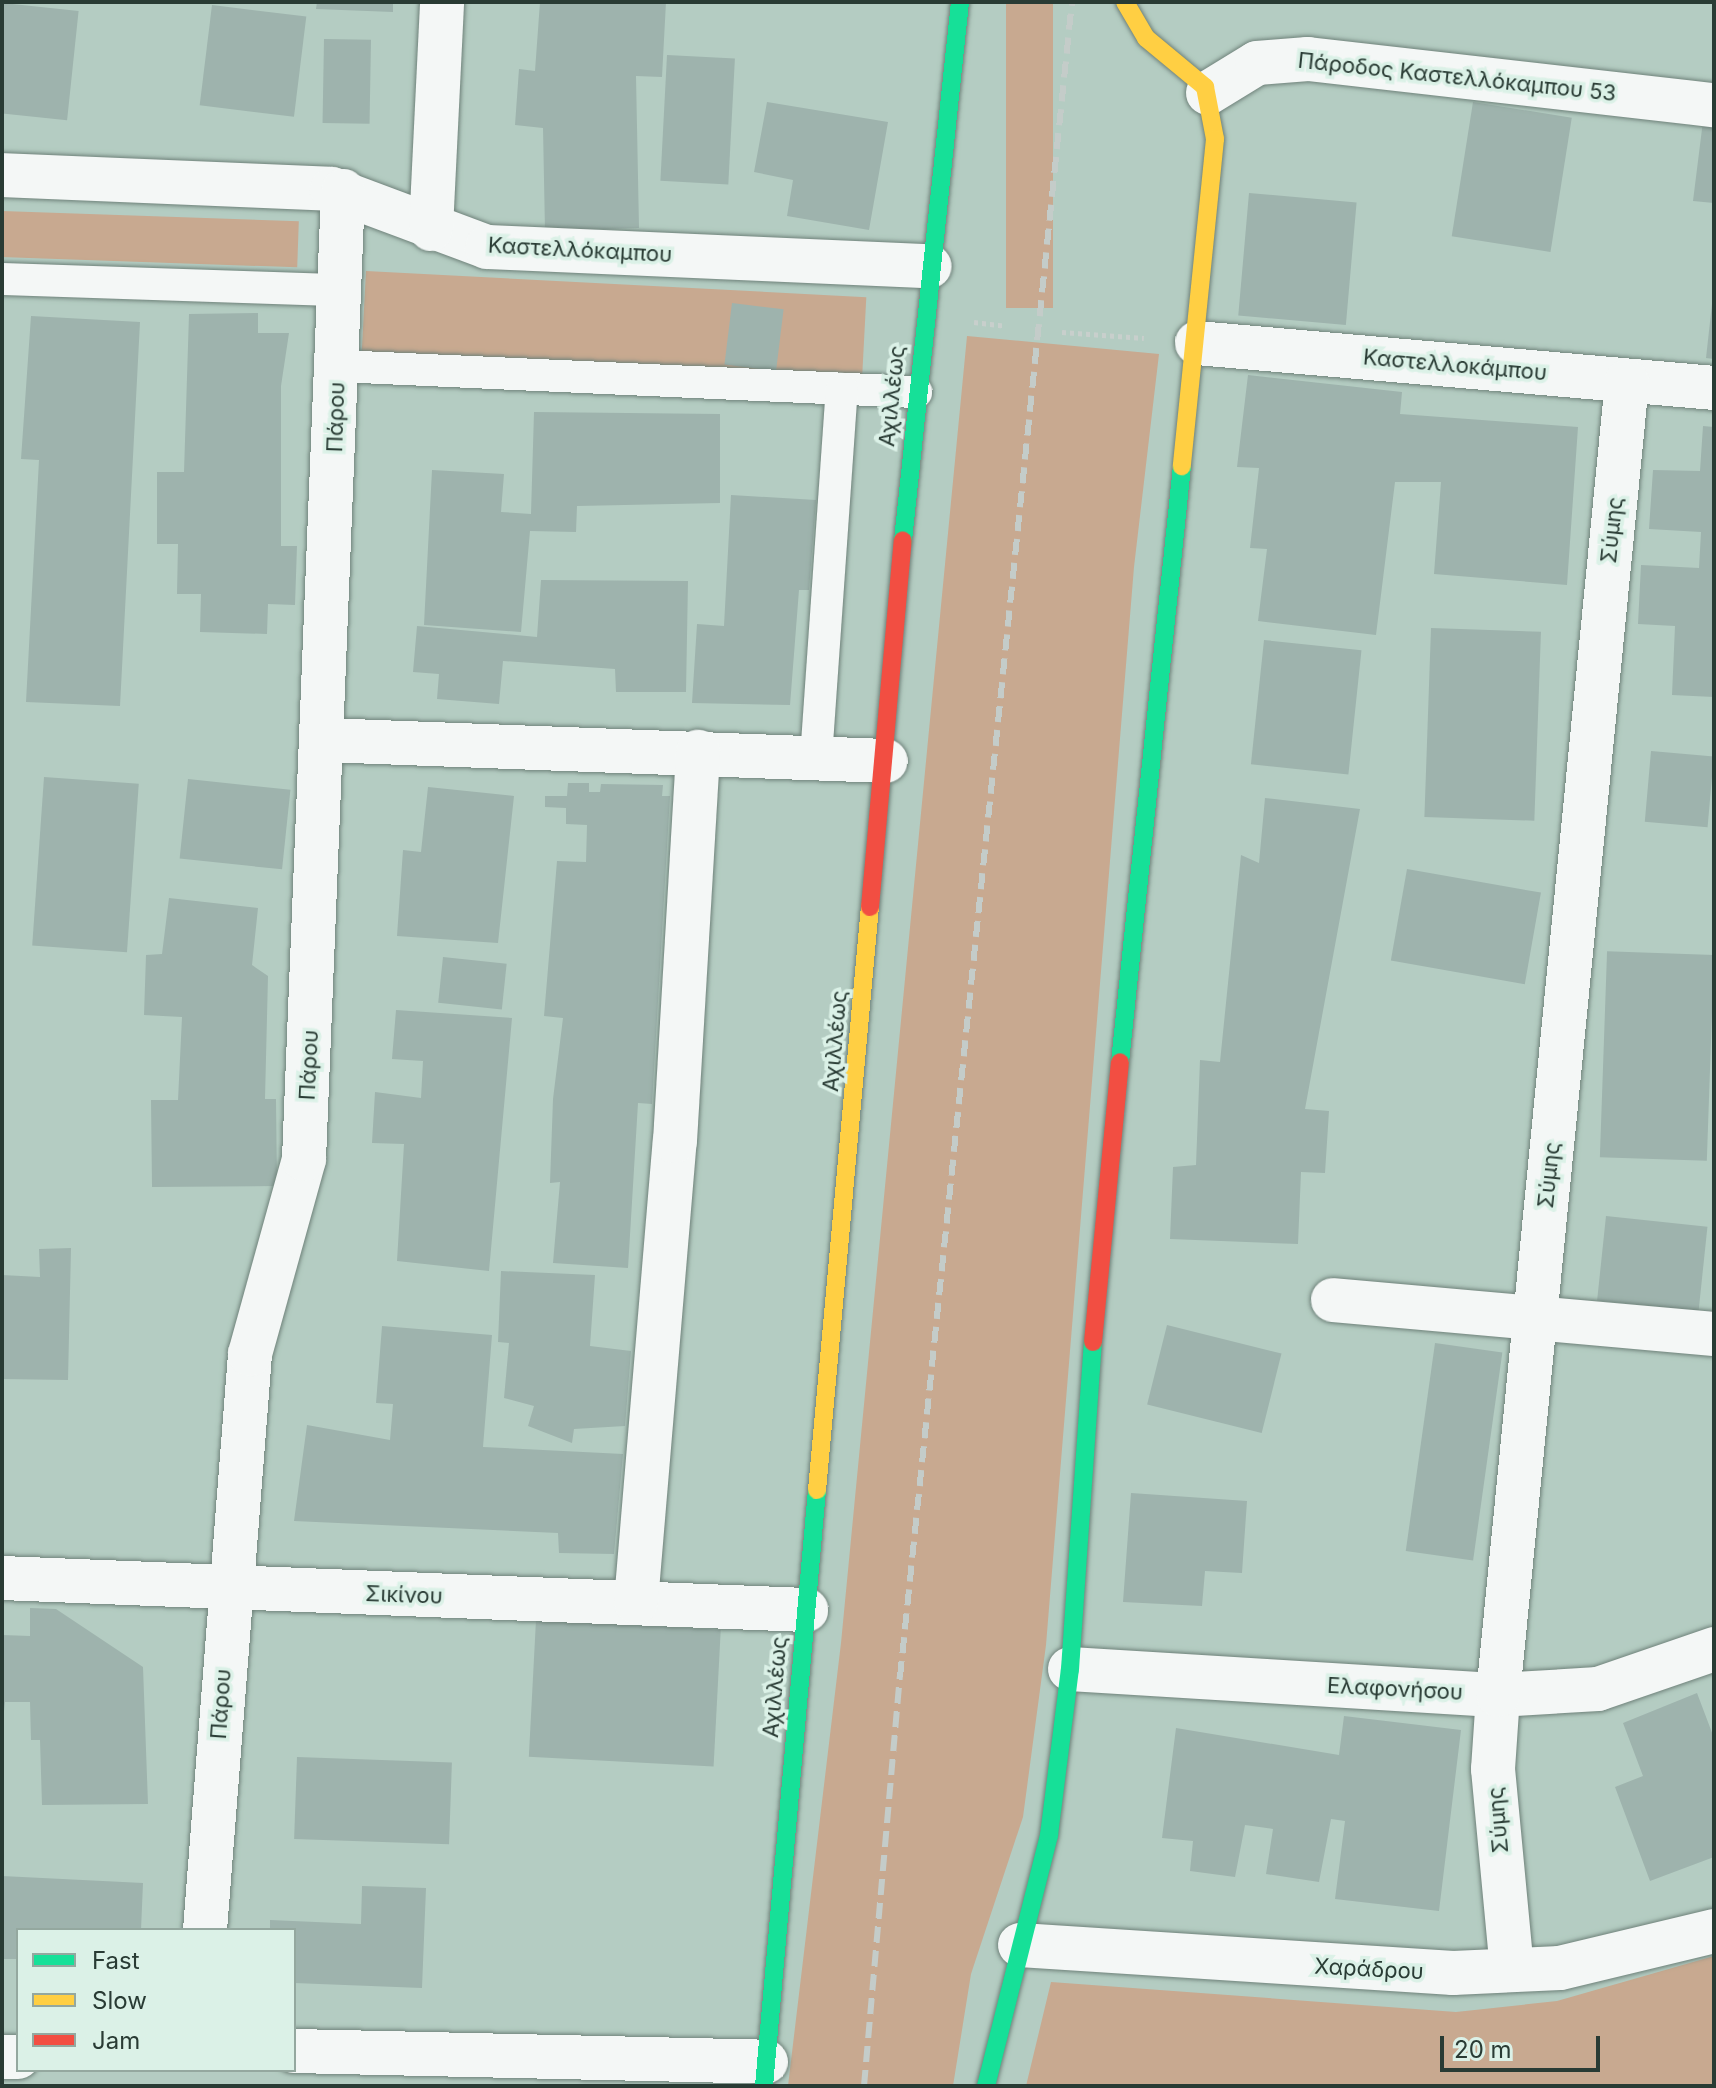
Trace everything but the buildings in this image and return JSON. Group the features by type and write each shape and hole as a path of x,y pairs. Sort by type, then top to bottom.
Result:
{"street":[{"path":"431,229 442,2"},
{"name":"Αχιλλέως","path":"765,2074 886,761 916,392 960,2"},
{"path":"986,2086 1049,1835 1070,1669 1096,1300 1197,343 1215,139 1208,93 1146,38 1125,2"},
{"name":"Πάροδος Καστελλόκαμπου 53","path":"1208,93 1257,63 1308,59 1714,105"},
{"name":"Καστελλόκαμπου","path":"2,175 343,191 431,229 487,247 930,266"},
{"name":"Πάρου","path":"205,1928 229,1590 250,1354 304,1159 324,740 343,191"},
{"name":"Καστελλοκάμπου","path":"1197,343 1714,388"},
{"name":"Σύμης","path":"1512,1970 1493,1769 1498,1695 1627,381"},
{"path":"324,740 886,761"},
{"path":"636,1602 675,1141 698,752"},
{"path":"1333,1300 1714,1334"},
{"name":"Σικίνου","path":"2,1578 229,1590 806,1610"},
{"name":"Ελαφονήσου","path":"1070,1669 1498,1695 1598,1689 1714,1649"},
{"name":"Χαράδρου","path":"1020,1945 1399,1972 1512,1970 1560,1968 1714,1931"},
{"path":"296,2051 765,2074"}],"lane":[{"path":"2,279 340,290"},
{"path":"338,366 916,392"},
{"path":"816,758 842,389"}],"path":[{"path":"1062,332 1197,343"}],"shaded area":[{"path":"1006,2 1053,2 1053,308 1006,308"},
{"path":"2,211 299,221 297,267 2,257"},
{"path":"366,271 866,297 862,379 362,353"},
{"path":"967,336 1159,354 1134,567 1046,1645 1023,1817 971,1974 953,2086 788,2086 841,1643"},
{"path":"1714,1956 1714,2086 1026,2086 1051,1982 1456,2012 1557,2001"}],"railway":[{"path":"864,2086 900,1677 1072,2"}],"traffic: fast":[{"path":"903,540 960,2"},
{"path":"1120,1062 1182,466"},
{"path":"986,2086 1049,1835 1070,1669 1093,1342"},
{"path":"764,2086 817,1490"}],"traffic: slow":[{"path":"1125,2 1146,38 1205,87 1215,139 1182,466"},
{"path":"817,1490 870,907"}],"traffic: jam":[{"path":"870,907 903,540"},
{"path":"1093,1342 1120,1062"}]}
